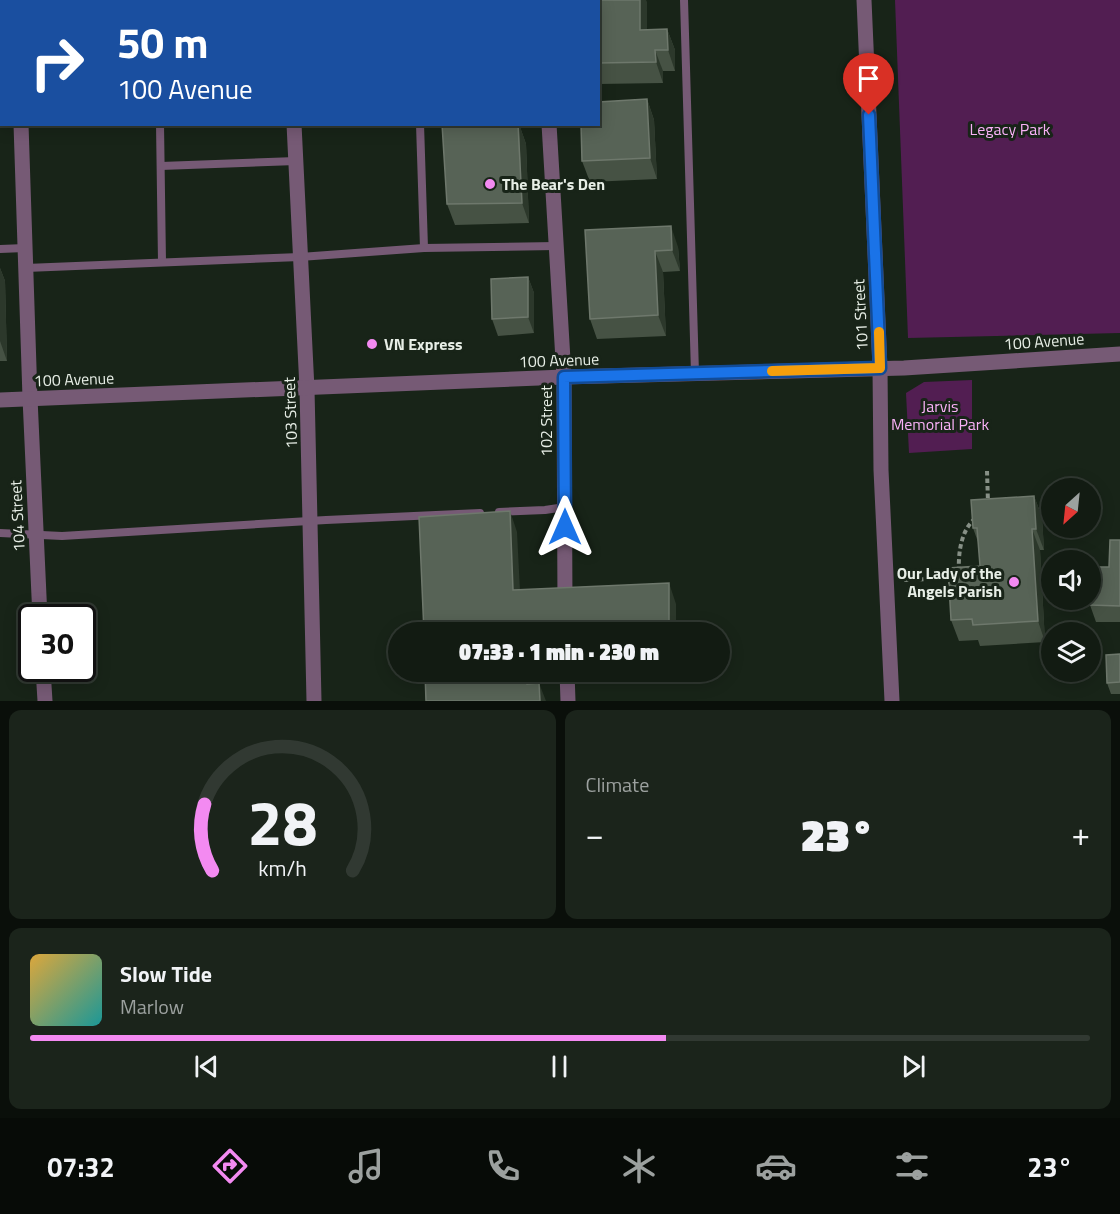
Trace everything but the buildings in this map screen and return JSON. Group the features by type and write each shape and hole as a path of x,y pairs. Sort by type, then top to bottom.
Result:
{"street":[{"name":"101 Street","path":"864,0 892,701"},
{"name":"104 Street","path":"21,126 39,604"},
{"name":"103 Street","path":"294,126 308,389 314,701"},
{"name":"102 Street","path":"549,126 564,377 565,610"},
{"name":"100 Avenue","path":"0,400 564,377 880,368 1120,354"},
{"path":"44,682 45,701"},
{"path":"567,682 568,701"}],"lane":[{"path":"684,0 695,373"},
{"path":"160,126 162,262"},
{"path":"420,126 424,248"},
{"path":"161,166 296,161"},
{"path":"26,268 300,257 424,248 556,246"},
{"path":"0,249 25,248"},
{"path":"0,533 62,536 565,507"}],"path":[{"path":"987,471 988,505"},
{"path":"887,581 960,578 960,546 973,520 979,517"}],"green space":[{"name":"Legacy Park","path":"895,0 1120,0 1120,333 908,338"},
{"name":"Jarvis Memorial Park","path":"972,380 972,449 909,453 906,393 924,382"}],"slow traffic":[{"path":"772,371 880,368 879,332"}],"place":[{"name":"The Bear's Den","path":"490,184"},
{"name":"VN Express","path":"372,344"},
{"name":"Our Lady of the Angels Parish","path":"1014,582"}],"route":[{"path":"565,527 564,377 880,368 869,115"}]}
